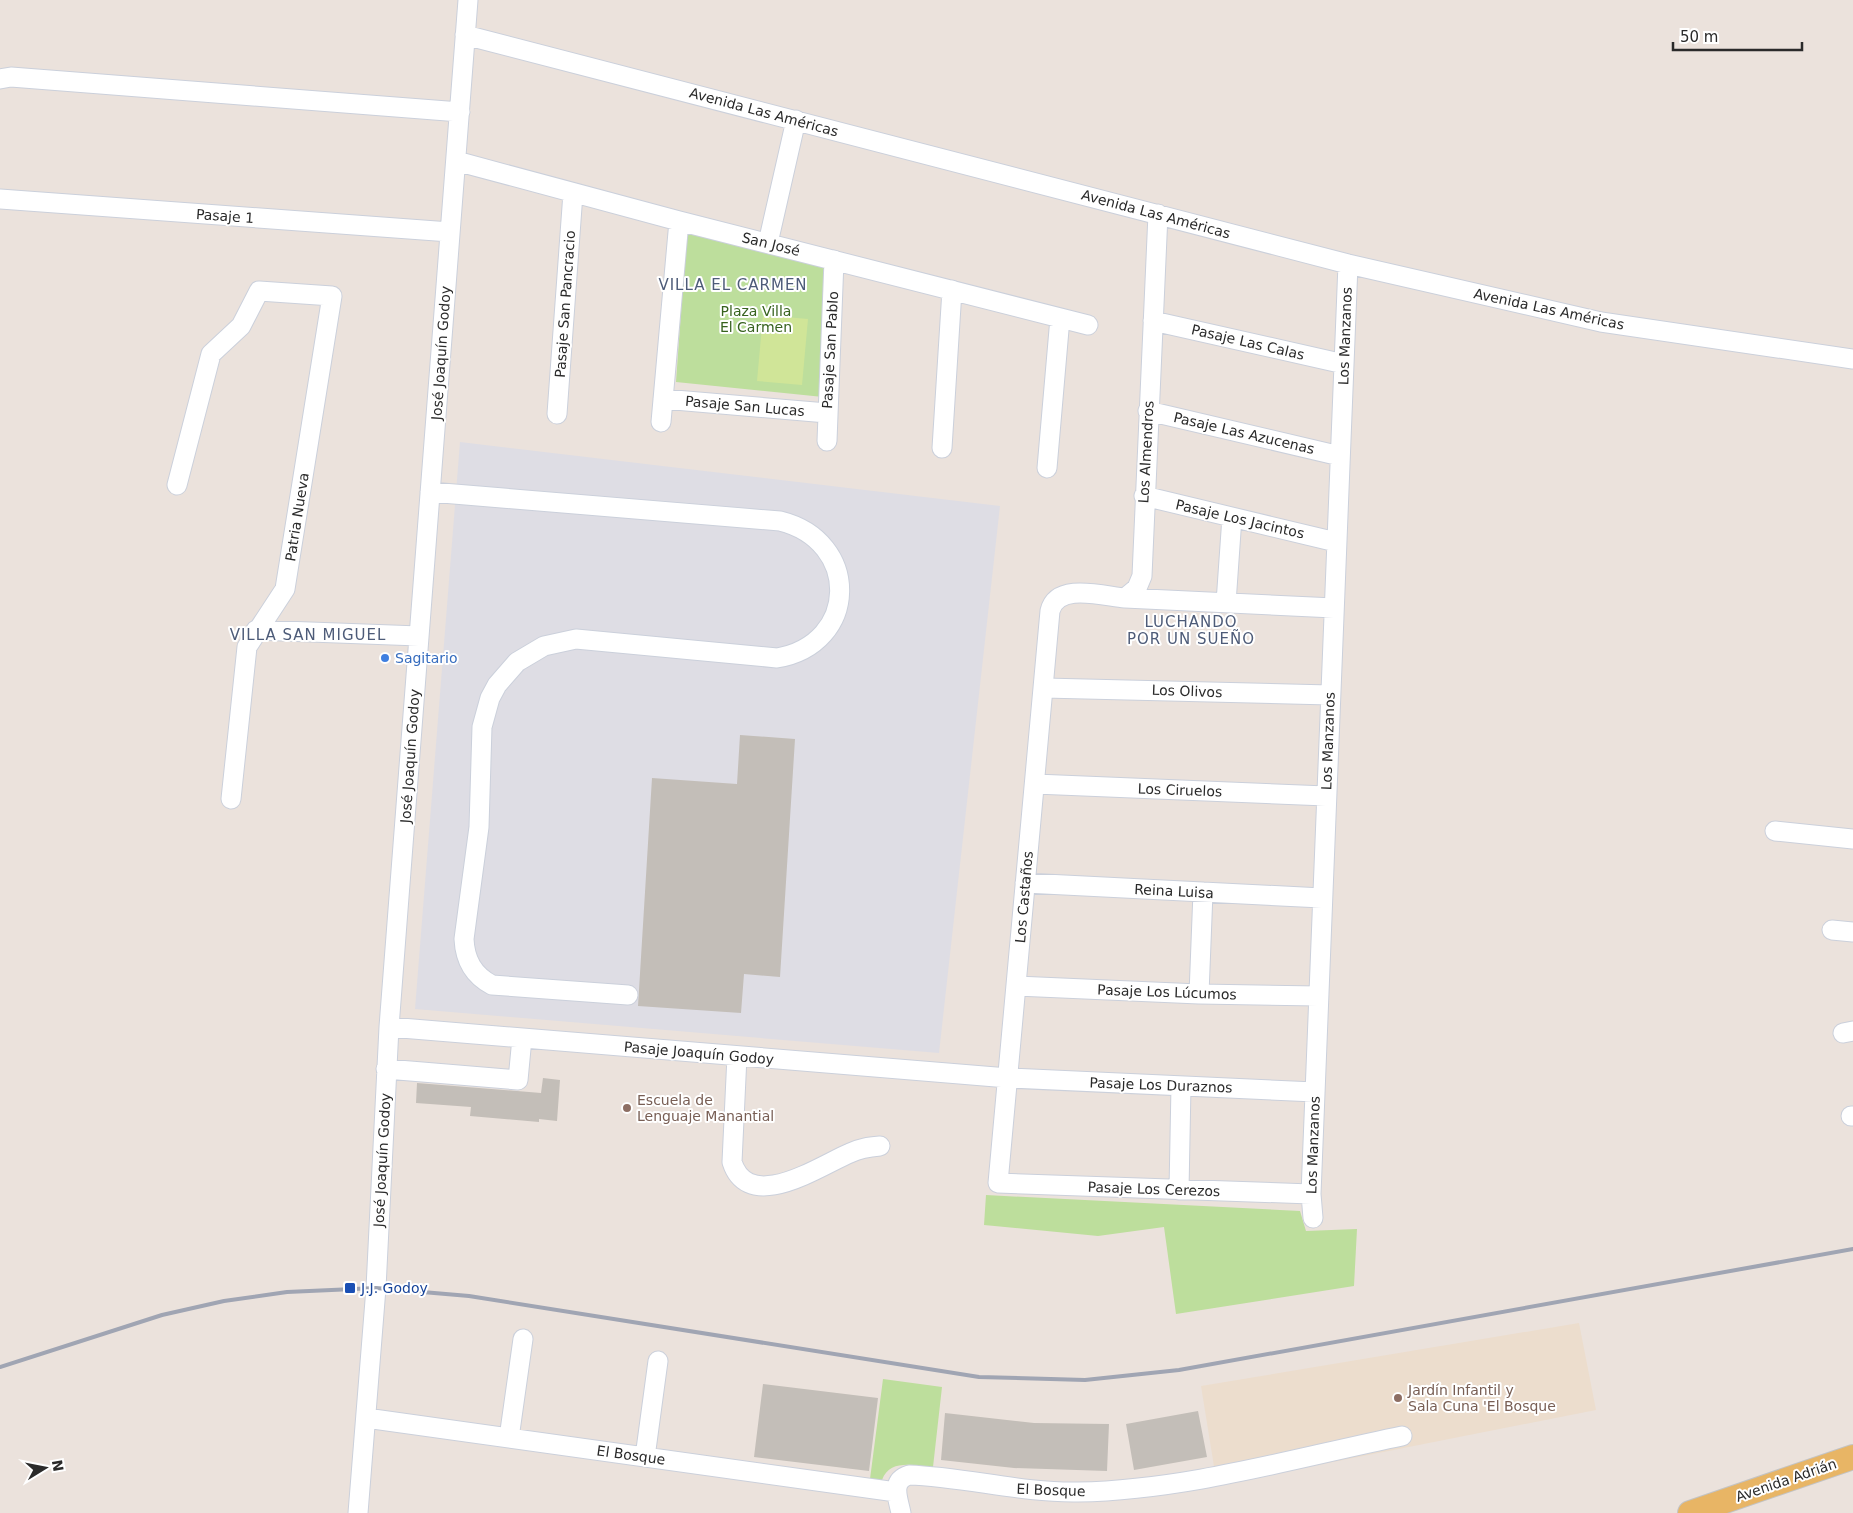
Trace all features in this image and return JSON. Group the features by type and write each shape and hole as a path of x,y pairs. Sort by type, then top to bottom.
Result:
{"main road":[{"name":"Avenida Adrián","path":"1690,1513 1853,1456"}],"street":[{"name":"José Joaquín Godoy","path":"358,1513 376,1288 389,1027 468,0"},
{"name":"Avenida Las Américas","path":"466,35 1348,264 1601,322 1853,359"},
{"path":"0,79 11,77 460,112"},
{"path":"768,243 796,120"},
{"name":"San José","path":"456,161 573,194 1088,326"},
{"name":"Pasaje San Pancracio","path":"557,414 573,194"},
{"name":"Pasaje 1","path":"0,200 450,232"},
{"name":"Los Almendros","path":"1125,598 1137,588 1142,576 1144,496 1158,214"},
{"path":"661,422 679,221"},
{"name":"Pasaje San Pablo","path":"827,441 834,260"},
{"name":"Los Manzanos","path":"1313,1218 1311,1194 1314,1092 1348,264"},
{"path":"942,448 952,290"},
{"name":"Patria Nueva","path":"176,485 211,354 241,326 259,291 332,296 285,589 276,606 256,630 246,647 231,800"},
{"path":"1047,468 1060,318"},
{"name":"Pasaje Las Calas","path":"1153,321 1344,364"},
{"name":"Pasaje San Lucas","path":"663,399 827,413"},
{"name":"Pasaje Las Azucenas","path":"1148,411 1340,456"},
{"path":"430,492 780,521 805,529 816,536 828,551 837,569 840,594 834,619 820,639 800,652 777,658 576,638 544,646 529,653 506,673 490,698 482,727 479,827 464,940 470,966 476,974 492,985 628,995"},
{"name":"Pasaje Los Jacintos","path":"1144,496 1336,542"},
{"path":"1226,603 1232,517"},
{"name":"Los Castaños","path":"998,1183 1050,611 1054,601 1067,594 1125,598"},
{"path":"1125,598 1334,608"},
{"path":"256,630 419,636"},
{"name":"Los Olivos","path":"1044,688 1330,695"},
{"name":"Los Ciruelos","path":"1034,784 1326,796"},
{"path":"1775,831 1853,839"},
{"name":"Reina Luisa","path":"1025,883 1322,898"},
{"path":"1198,994 1202,892"},
{"path":"1832,930 1853,932"},
{"name":"Pasaje Los Lúcumos","path":"1016,986 1198,994 1318,996"},
{"name":"Pasaje Joaquín Godoy","path":"389,1027 1008,1078"},
{"path":"386,1069 518,1080 522,1038"},
{"path":"737,1056 732,1162 737,1174 743,1179 761,1185 784,1184 859,1149 880,1146"},
{"name":"Pasaje Los Duraznos","path":"1008,1078 1314,1092"},
{"path":"1178,1190 1181,1086"},
{"name":"Pasaje Los Cerezos","path":"998,1183 1311,1194"},
{"path":"509,1438 523,1339"},
{"path":"645,1457 658,1361"},
{"name":"El Bosque","path":"366,1418 896,1492 900,1479 909,1474 1013,1488 1076,1492 1140,1488 1216,1475 1402,1436"},
{"path":"896,1492 901,1513"}],"shaded area":[{"path":"460,442 1000,506 939,1053 415,1009"},
{"name":"Jardín Infantil y Sala Cuna 'El Bosque","path":"1579,1323 1596,1410 1217,1485 1201,1386"}],"green space":[{"name":"Plaza Villa El Carmen","path":"687,229 833,265 823,397 676,382"},
{"path":"763,315 808,319 802,385 757,381"},
{"path":"986,1195 1300,1211 1306,1231 1357,1229 1354,1286 1176,1314 1164,1227 1098,1236 984,1225"},
{"path":"883,1379 942,1387 933,1467 897,1466 886,1473 882,1480 870,1479"}],"building":[{"path":"740,735 795,739 780,977 744,974 741,1013 638,1006 652,778 737,784"},
{"path":"543,1078 560,1080 557,1121 539,1119 539,1122 470,1116 471,1107 416,1103 417,1083 541,1093"},
{"path":"763,1384 878,1398 869,1471 754,1457"},
{"path":"1198,1411 1207,1457 1134,1470 1126,1424"},
{"path":"945,1413 1034,1423 1109,1424 1107,1471 1014,1468 941,1460"}],"railway":[{"path":"0,1367 162,1315 224,1301 287,1292 376,1288 469,1296 979,1377 1085,1380 1179,1370 1853,1249"}],"place":[{"name":"Sagitario","path":"385,658"},
{"name":"Escuela de Lenguaje Manantial","path":"627,1108"},
{"name":"J.J. Godoy","path":"350,1288"},
{"name":"Jardín Infantil y Sala Cuna 'El Bosque","path":"1398,1398"}],"district":[{"name":"VILLA EL CARMEN","path":"733,285"},
{"name":"LUCHANDO POR UN SUEÑO","path":"1191,630"},
{"name":"VILLA SAN MIGUEL","path":"308,635"}]}
